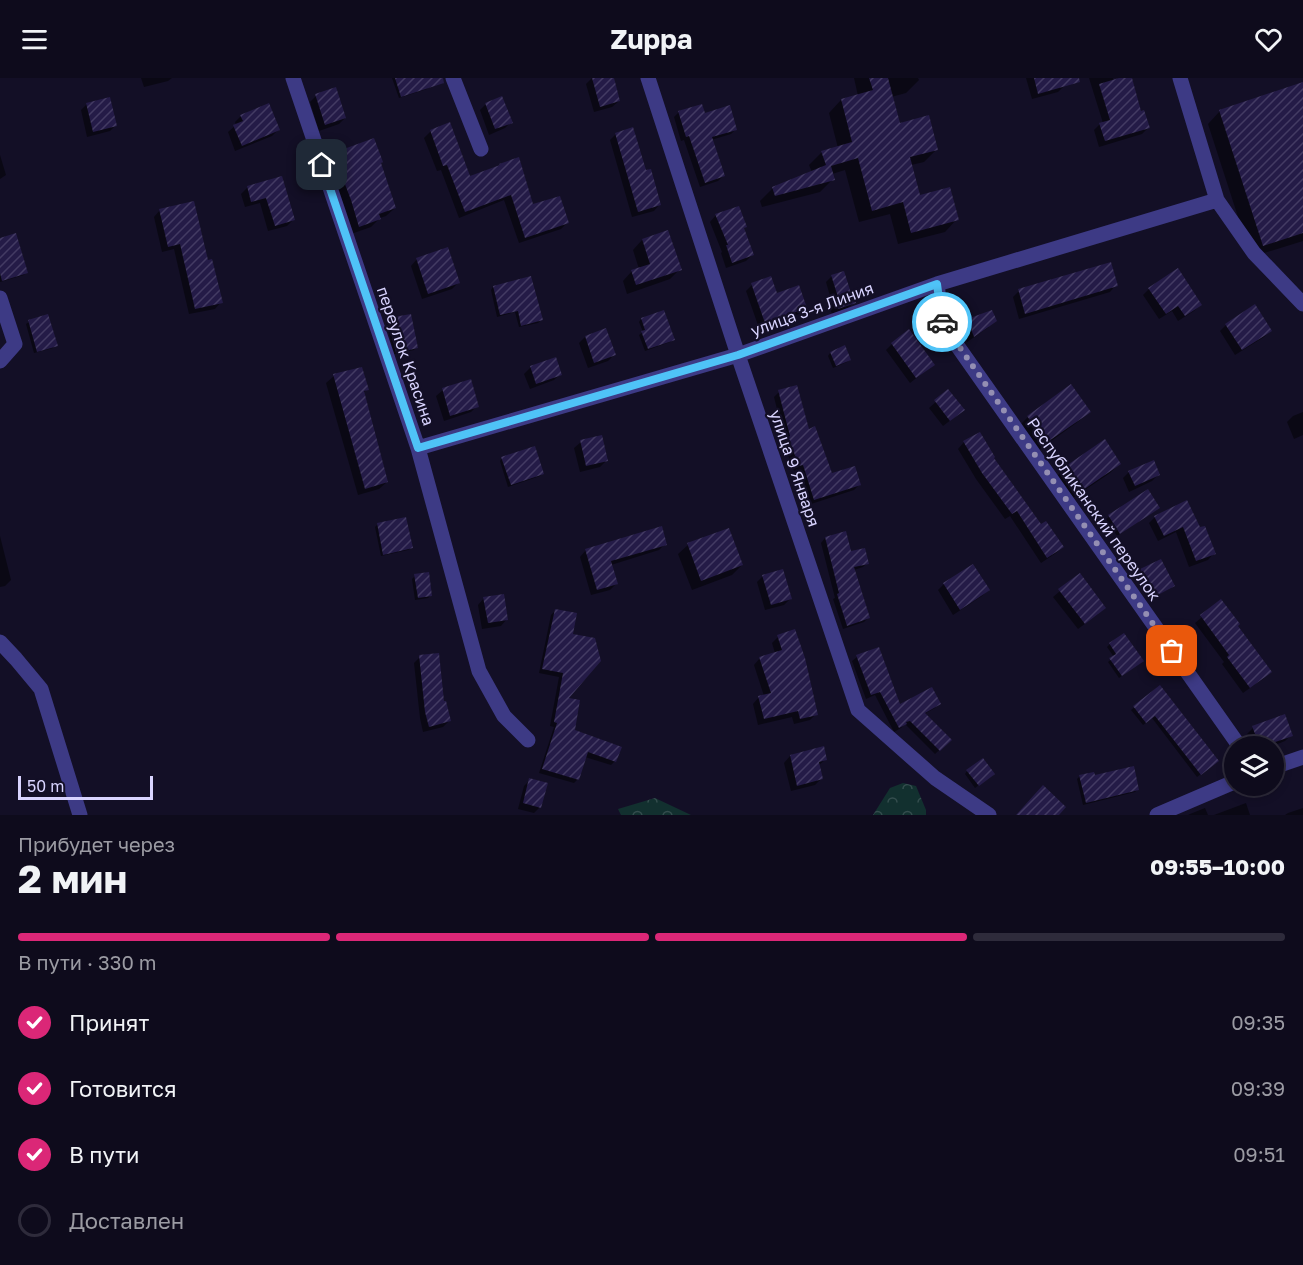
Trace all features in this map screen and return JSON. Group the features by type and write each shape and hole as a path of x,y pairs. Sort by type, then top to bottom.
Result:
{"street":[{"name":"переулок Красина","path":"293,78 418,448 479,671 504,716 528,740"},
{"path":"453,78 480,149"},
{"name":"улица 9 Января","path":"648,78 738,355 858,710 935,778 988,815"},
{"path":"1180,78 1216,200 1254,253 1303,304"},
{"name":"улица 3-я Линия","path":"418,448 738,355 937,284 1216,200"},
{"name":"Республиканский переулок","path":"937,284 942,324 1232,736"},
{"path":"0,298 15,344 0,361"},
{"path":"0,642 41,689 80,815"},
{"path":"1284,764 1303,757"},
{"path":"1157,815 1224,786"}],"green space":[{"path":"903,783 916,786 926,815 873,815 890,788"},
{"path":"655,798 691,815 621,815 618,809"}],"building":[{"path":"395,78 443,78 444,83 401,97"},
{"path":"592,78 614,78 620,101 600,107"},
{"path":"869,78 888,78 900,123 929,115 938,150 910,157 920,195 950,187 959,220 911,233 903,202 872,211 858,158 831,166 835,180 775,196 772,187 826,165 821,151 852,142 841,99 873,90"},
{"path":"1034,78 1079,78 1080,82 1038,94"},
{"path":"1119,78 1132,78 1141,111 1144,110 1150,128 1105,141 1099,123 1110,120 1099,84"},
{"path":"1303,82 1303,233 1263,246 1219,110"},
{"path":"336,87 346,118 325,125 315,94"},
{"path":"502,96 513,123 495,129 485,103"},
{"path":"110,97 117,126 93,132 86,103"},
{"path":"269,103 280,130 242,146 233,125 243,121 240,115"},
{"path":"702,104 705,113 730,105 737,130 712,137 725,176 705,183 678,111"},
{"path":"450,122 470,176 519,157 533,204 560,196 569,223 525,238 511,195 465,212 447,165 443,166 430,130"},
{"path":"633,127 646,170 651,169 661,205 638,212 615,133"},
{"path":"374,138 396,208 379,214 381,219 359,227 333,153"},
{"path":"282,176 295,220 275,226 266,198 251,202 247,186"},
{"path":"194,201 208,260 212,259 223,303 195,309 180,244 168,247 159,209"},
{"path":"739,206 754,255 732,263 726,245 728,245 715,214"},
{"path":"668,230 682,270 636,285 631,270 650,264 642,239"},
{"path":"16,233 28,273 2,281 0,238"},
{"path":"448,247 460,283 428,294 416,258"},
{"path":"1111,262 1118,286 1025,314 1018,289"},
{"path":"1178,268 1202,305 1185,316 1178,306 1166,314 1148,288"},
{"path":"844,271 856,303 838,309 835,298 838,297 831,275"},
{"path":"531,276 543,320 521,326 518,311 500,315 493,286"},
{"path":"771,276 777,293 799,285 807,308 765,323 751,283"},
{"path":"1255,304 1272,331 1242,350 1225,324"},
{"path":"664,310 675,340 648,349 641,331 645,330 641,318"},
{"path":"992,310 997,321 974,337 967,319"},
{"path":"48,314 58,346 37,352 28,320"},
{"path":"411,314 418,348 396,353 388,318"},
{"path":"606,328 616,355 594,363 585,336"},
{"path":"909,329 935,365 916,378 891,343"},
{"path":"845,345 851,360 836,366 830,352"},
{"path":"556,357 562,375 536,384 530,366"},
{"path":"362,367 369,390 364,391 388,482 365,489 333,374"},
{"path":"471,379 479,407 450,416 442,388"},
{"path":"1071,384 1091,412 1046,443 1027,416"},
{"path":"797,385 809,429 815,426 832,473 855,466 861,485 814,500 803,465 799,466 788,437 790,436 778,390"},
{"path":"948,389 965,410 950,421 934,400"},
{"path":"980,432 994,458 1041,524 1046,521 1064,547 1047,558 1017,511 1012,514 982,473 963,441"},
{"path":"602,435 608,461 586,466 580,440"},
{"path":"1105,439 1121,464 1080,492 1063,468"},
{"path":"535,446 544,474 511,485 501,457"},
{"path":"1154,460 1160,475 1135,486 1128,471"},
{"path":"1148,489 1160,508 1120,534 1108,515"},
{"path":"1187,500 1200,527 1205,526 1216,554 1196,561 1183,527 1164,536 1154,516"},
{"path":"406,517 413,548 383,555 377,523"},
{"path":"662,526 667,545 611,561 618,584 597,590 585,549"},
{"path":"729,528 743,565 701,581 687,543"},
{"path":"846,531 851,551 865,548 869,564 854,567 870,618 847,626 837,594 839,593 825,537"},
{"path":"1161,559 1175,586 1154,597 1140,569"},
{"path":"973,564 990,590 960,610 943,583"},
{"path":"783,569 792,599 771,605 762,575"},
{"path":"429,572 432,596 418,598 414,574"},
{"path":"1080,573 1106,608 1085,624 1058,589"},
{"path":"504,594 508,620 488,623 483,597"},
{"path":"1221,599 1272,672 1250,688 1200,615"},
{"path":"555,609 577,613 573,634 595,638 601,661 569,698 580,700 575,730 622,747 616,762 588,752 579,780 542,769 557,723 554,722 563,673 542,669"},
{"path":"795,629 805,658 818,715 800,719 798,711 764,719 758,696 771,693 759,657 782,650 777,635"},
{"path":"1124,633 1144,661 1122,676 1109,658 1116,654 1109,643"},
{"path":"879,647 900,704 932,687 941,704 925,713 952,740 940,751 910,721 899,728 880,692 871,695 856,655"},
{"path":"439,653 444,701 446,701 451,721 429,727 425,712 419,655"},
{"path":"1160,685 1219,761 1201,775 1155,716 1146,723 1133,706"},
{"path":"1285,714 1293,736 1284,739 1284,736 1256,736 1252,726"},
{"path":"824,746 827,760 819,762 823,779 797,786 790,755"},
{"path":"983,758 995,774 979,786 966,770"},
{"path":"1134,766 1139,790 1086,803 1079,775 1094,772 1095,775"},
{"path":"529,778 548,783 541,808 523,803"},
{"path":"1043,785 1066,807 1059,815 1016,815"}],"way so far":[{"path":"942,322 1172,651"}],"route":[{"path":"322,165 418,448 738,355 937,284 942,322"}]}
